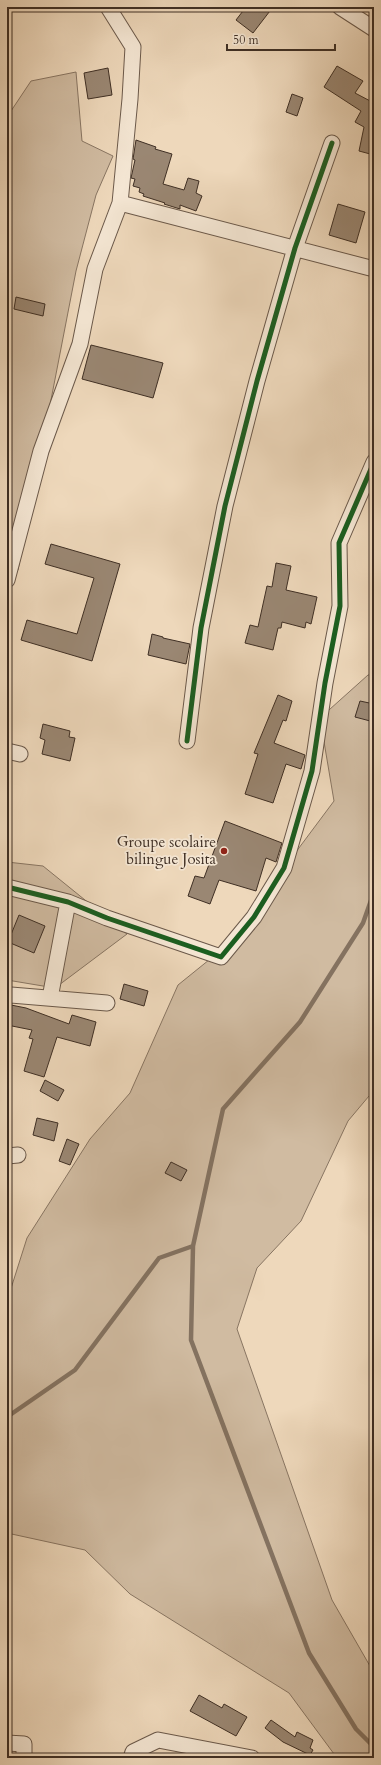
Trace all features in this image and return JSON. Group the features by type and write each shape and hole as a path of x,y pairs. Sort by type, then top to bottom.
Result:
{"street":[{"path":"7,580 41,451 80,344 95,269 120,203 130,99 133,47 108,7"},
{"path":"340,7 374,29"},
{"path":"187,741 201,628 225,506 256,381 295,248 332,143"},
{"path":"120,203 374,269"},
{"path":"7,887 68,902 107,918 221,957 254,917 284,868 312,771 325,683 340,606 339,543 374,462"},
{"path":"50,998 68,902"},
{"path":"7,996 11,995 107,1003"},
{"path":"131,1758 133,1752 158,1740 252,1758"},
{"path":"7,1743 24,1744 24,1758"}],"shaded area":[{"path":"76,72 82,141 113,156 96,195 76,271 18,570 7,582 7,117 31,81"},
{"path":"374,674 374,1094 369,1096 348,1121 301,1221 257,1268 237,1329 332,1600 374,1673 374,1758 337,1758 289,1693 130,1594 85,1550 7,1533 7,1301 27,1238 90,1139 130,1093 178,985 225,947 334,801 320,718 368,675"},
{"path":"7,862 43,866 127,934 55,988 7,980"}],"building":[{"path":"246,7 273,7 253,33 236,20"},
{"path":"337,66 363,81 355,93 374,103 374,155 359,151 364,127 355,122 361,111 324,87"},
{"path":"108,68 112,95 88,99 84,73"},
{"path":"292,94 303,98 297,116 286,112"},
{"path":"136,140 156,147 155,149 172,154 163,184 184,190 188,178 199,181 196,193 202,196 196,211 180,205 180,209 143,196 144,194 139,192 140,188 133,186 135,179 131,178 135,160 133,159"},
{"path":"338,204 365,212 356,243 329,235"},
{"path":"16,297 45,304 43,316 14,309"},
{"path":"91,345 163,363 153,398 82,379"},
{"path":"51,544 120,564 92,661 21,640 27,620 77,634 94,578 45,564"},
{"path":"276,563 291,566 286,590 317,597 311,624 306,622 305,628 282,622 281,628 278,628 273,650 245,643 250,625 258,627 267,586 272,587"},
{"path":"152,634 190,644 186,664 148,655"},
{"path":"278,695 292,701 286,721 283,720 274,743 305,755 301,769 286,764 273,803 245,794 258,754 254,753"},
{"path":"360,701 374,704 374,722 355,717"},
{"path":"43,724 70,731 69,737 75,738 70,761 42,754 45,740 40,738"},
{"path":"225,821 282,843 276,862 266,858 256,891 219,880 210,904 188,896 195,876 204,878"},
{"path":"19,915 45,926 34,953 8,942"},
{"path":"124,984 148,991 144,1006 120,999"},
{"path":"11,1005 26,1008 69,1024 72,1015 96,1022 90,1046 57,1037 44,1077 24,1071 33,1039 29,1038 32,1030 7,1025"},
{"path":"45,1080 64,1090 58,1101 40,1091"},
{"path":"37,1118 58,1123 54,1141 33,1135"},
{"path":"67,1139 79,1144 70,1165 59,1161"},
{"path":"171,1162 187,1170 181,1181 165,1173"},
{"path":"199,1695 222,1708 224,1704 247,1717 236,1736 190,1711"},
{"path":"271,1720 295,1737 297,1732 313,1740 310,1748 313,1750 310,1755 283,1742 265,1728"}],"waterway":[{"path":"374,892 363,923 300,1022 223,1109 193,1246 191,1340 309,1653 356,1729 374,1747"},
{"path":"7,1417 75,1370 159,1258 193,1246"}],"cycle path":[{"path":"187,741 201,628 225,506 257,381 295,248 332,143"},
{"path":"7,887 68,902 107,918 221,957 254,917 284,868 312,771 325,683 340,606 339,543 374,462"}],"place":[{"name":"Groupe scolaire bilingue Josita","path":"224,851"}]}
